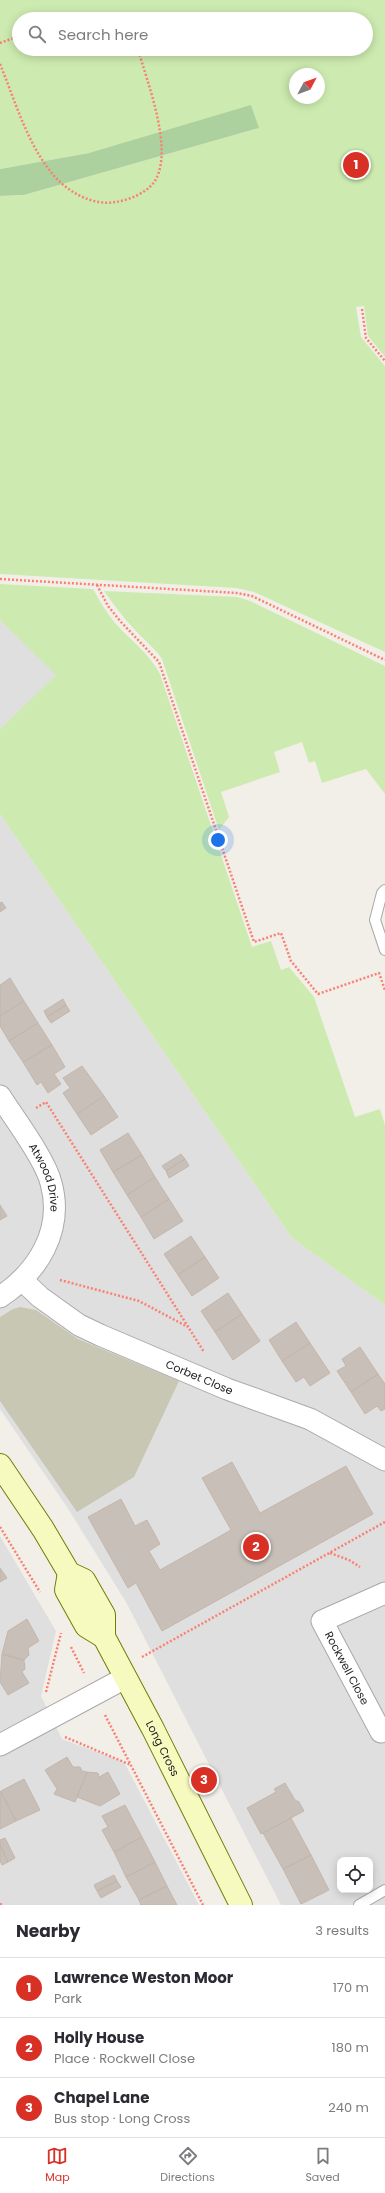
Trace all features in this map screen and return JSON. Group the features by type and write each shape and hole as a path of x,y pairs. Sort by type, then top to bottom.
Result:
{"street":[{"name":"Atwood Drive","path":"0,1096 44,1168 51,1182 53,1196 51,1232 40,1259 26,1277 0,1297"},
{"name":"Corbet Close","path":"26,1277 40,1297 79,1325 100,1336 227,1389 310,1419 385,1460"},
{"name":"Long Cross","path":"0,1465 43,1529 68,1573 66,1590 86,1626 104,1637 153,1729 241,1905"},
{"name":"Rockwell Close","path":"381,1732 322,1621 385,1593"},
{"path":"0,1745 123,1673"}],"lane":[{"path":"385,890 382,893 375,920 385,950"},
{"path":"359,1905 385,1890"}],"path":[{"path":"0,43 12,39"},
{"path":"0,64 35,150 48,168 65,186 76,194 94,200 114,202 141,194 151,185 159,171 162,154 155,106 140,56"},
{"path":"362,309 366,338 385,361"},
{"path":"0,579 237,593 252,596 385,660"},
{"path":"97,585 108,606 121,622 160,662 254,942 281,933 291,961 318,994 379,973 385,990"},
{"path":"16,1121 46,1102 227,1389"},
{"path":"26,1277 95,1288 139,1301 188,1327"},
{"path":"123,1673 385,1522"},
{"path":"330,1553 348,1560 360,1567"}],"shaded area":[{"path":"0,620 57,675 0,729"},
{"path":"0,814 292,1238 385,1305 385,1905 281,1905 126,1602 67,1507 0,1409"},
{"path":"20,1307 36,1310 78,1339 179,1381 134,1477 77,1512 0,1401 0,1317 13,1309"},
{"path":"0,1536 56,1631 41,1696 62,1739 124,1762 199,1905 0,1905"}],"green space":[{"path":"0,0 385,0 385,357 368,336 364,306 356,307 361,337 385,366 385,652 254,592 236,588 0,574 0,196 24,195 259,128 89,153 0,169"},
{"path":"251,105 259,128 24,195 0,196 0,169 89,153"},
{"path":"0,584 93,589 115,623 156,666 252,947 271,941 281,970 289,967 314,997 355,1117 380,1109 385,1125 385,1305 292,1238 0,814 0,729 56,675 0,620"},
{"path":"104,591 237,597 250,601 385,666 385,794 366,769 322,783 315,761 309,763 302,742 274,752 280,772 221,792 229,817 219,830 162,659 127,622"}],"building":[{"path":"2,902 6,908 0,912 0,903"},
{"path":"10,978 24,1001 0,1016 0,985"},
{"path":"63,999 66,1005 47,1017 44,1011"},
{"path":"24,1001 38,1023 9,1041 0,1026 0,1016"},
{"path":"66,1005 70,1011 51,1023 47,1017"},
{"path":"38,1023 52,1045 23,1062 9,1041"},
{"path":"52,1045 65,1067 54,1074 61,1084 48,1093 41,1082 37,1085 23,1062"},
{"path":"82,1066 104,1096 77,1114 63,1093 70,1088 63,1078"},
{"path":"104,1096 118,1117 91,1135 77,1114"},
{"path":"128,1133 142,1155 113,1172 100,1150"},
{"path":"181,1154 185,1159 166,1171 162,1166"},
{"path":"142,1155 155,1177 127,1195 113,1172"},
{"path":"185,1159 189,1166 169,1178 166,1171"},
{"path":"155,1177 169,1199 141,1217 127,1195"},
{"path":"169,1199 183,1221 154,1239 141,1217"},
{"path":"0,1205 7,1216 0,1220"},
{"path":"191,1236 205,1257 178,1275 164,1254"},
{"path":"205,1257 219,1278 192,1296 178,1275"},
{"path":"228,1293 242,1314 215,1332 201,1311"},
{"path":"242,1314 260,1341 233,1360 215,1332"},
{"path":"296,1322 310,1343 282,1361 269,1340"},
{"path":"310,1343 330,1373 310,1386 304,1377 296,1382 282,1361"},
{"path":"360,1347 378,1374 351,1392 337,1371 346,1366 342,1359"},
{"path":"378,1374 385,1384 385,1409 381,1411 377,1406 365,1414 351,1392"},
{"path":"232,1462 260,1513 346,1466 373,1514 162,1631 136,1583 128,1588 88,1517 121,1499 135,1526 147,1520 160,1544 149,1551 160,1570 231,1530 202,1478"},
{"path":"0,1568 7,1578 0,1582"},
{"path":"27,1619 39,1641 28,1648 29,1655 24,1660 2,1654 8,1631"},
{"path":"2,1654 24,1660 25,1669 22,1672 29,1683 8,1695 0,1682"},
{"path":"67,1757 73,1767 80,1767 82,1771 87,1772 75,1802 54,1794 57,1789 45,1770"},
{"path":"87,1772 98,1773 99,1777 108,1772 120,1794 100,1806 77,1797"},
{"path":"24,1779 40,1810 16,1821 1,1791"},
{"path":"285,1783 295,1800 299,1802 304,1811 261,1834 247,1808 276,1792 274,1789"},
{"path":"0,1791 16,1821 0,1829"},
{"path":"125,1805 142,1837 114,1852 102,1830 108,1827 102,1816"},
{"path":"291,1818 311,1855 283,1869 263,1833"},
{"path":"142,1837 155,1862 126,1877 114,1852"},
{"path":"5,1838 15,1858 8,1862 0,1845 0,1840"},
{"path":"0,1845 8,1862 2,1865 0,1861"},
{"path":"311,1855 329,1890 301,1904 283,1869"},
{"path":"155,1862 167,1886 139,1900 126,1877"},
{"path":"114,1875 117,1881 97,1891 94,1885"},
{"path":"117,1881 121,1887 101,1898 97,1891"},
{"path":"167,1886 177,1905 141,1905 139,1900"}],"place":[{"name":"Lawrence Weston Moor","path":"356,165"},
{"name":"Holly House","path":"256,1547"},
{"name":"Chapel Lane","path":"204,1780"}]}
